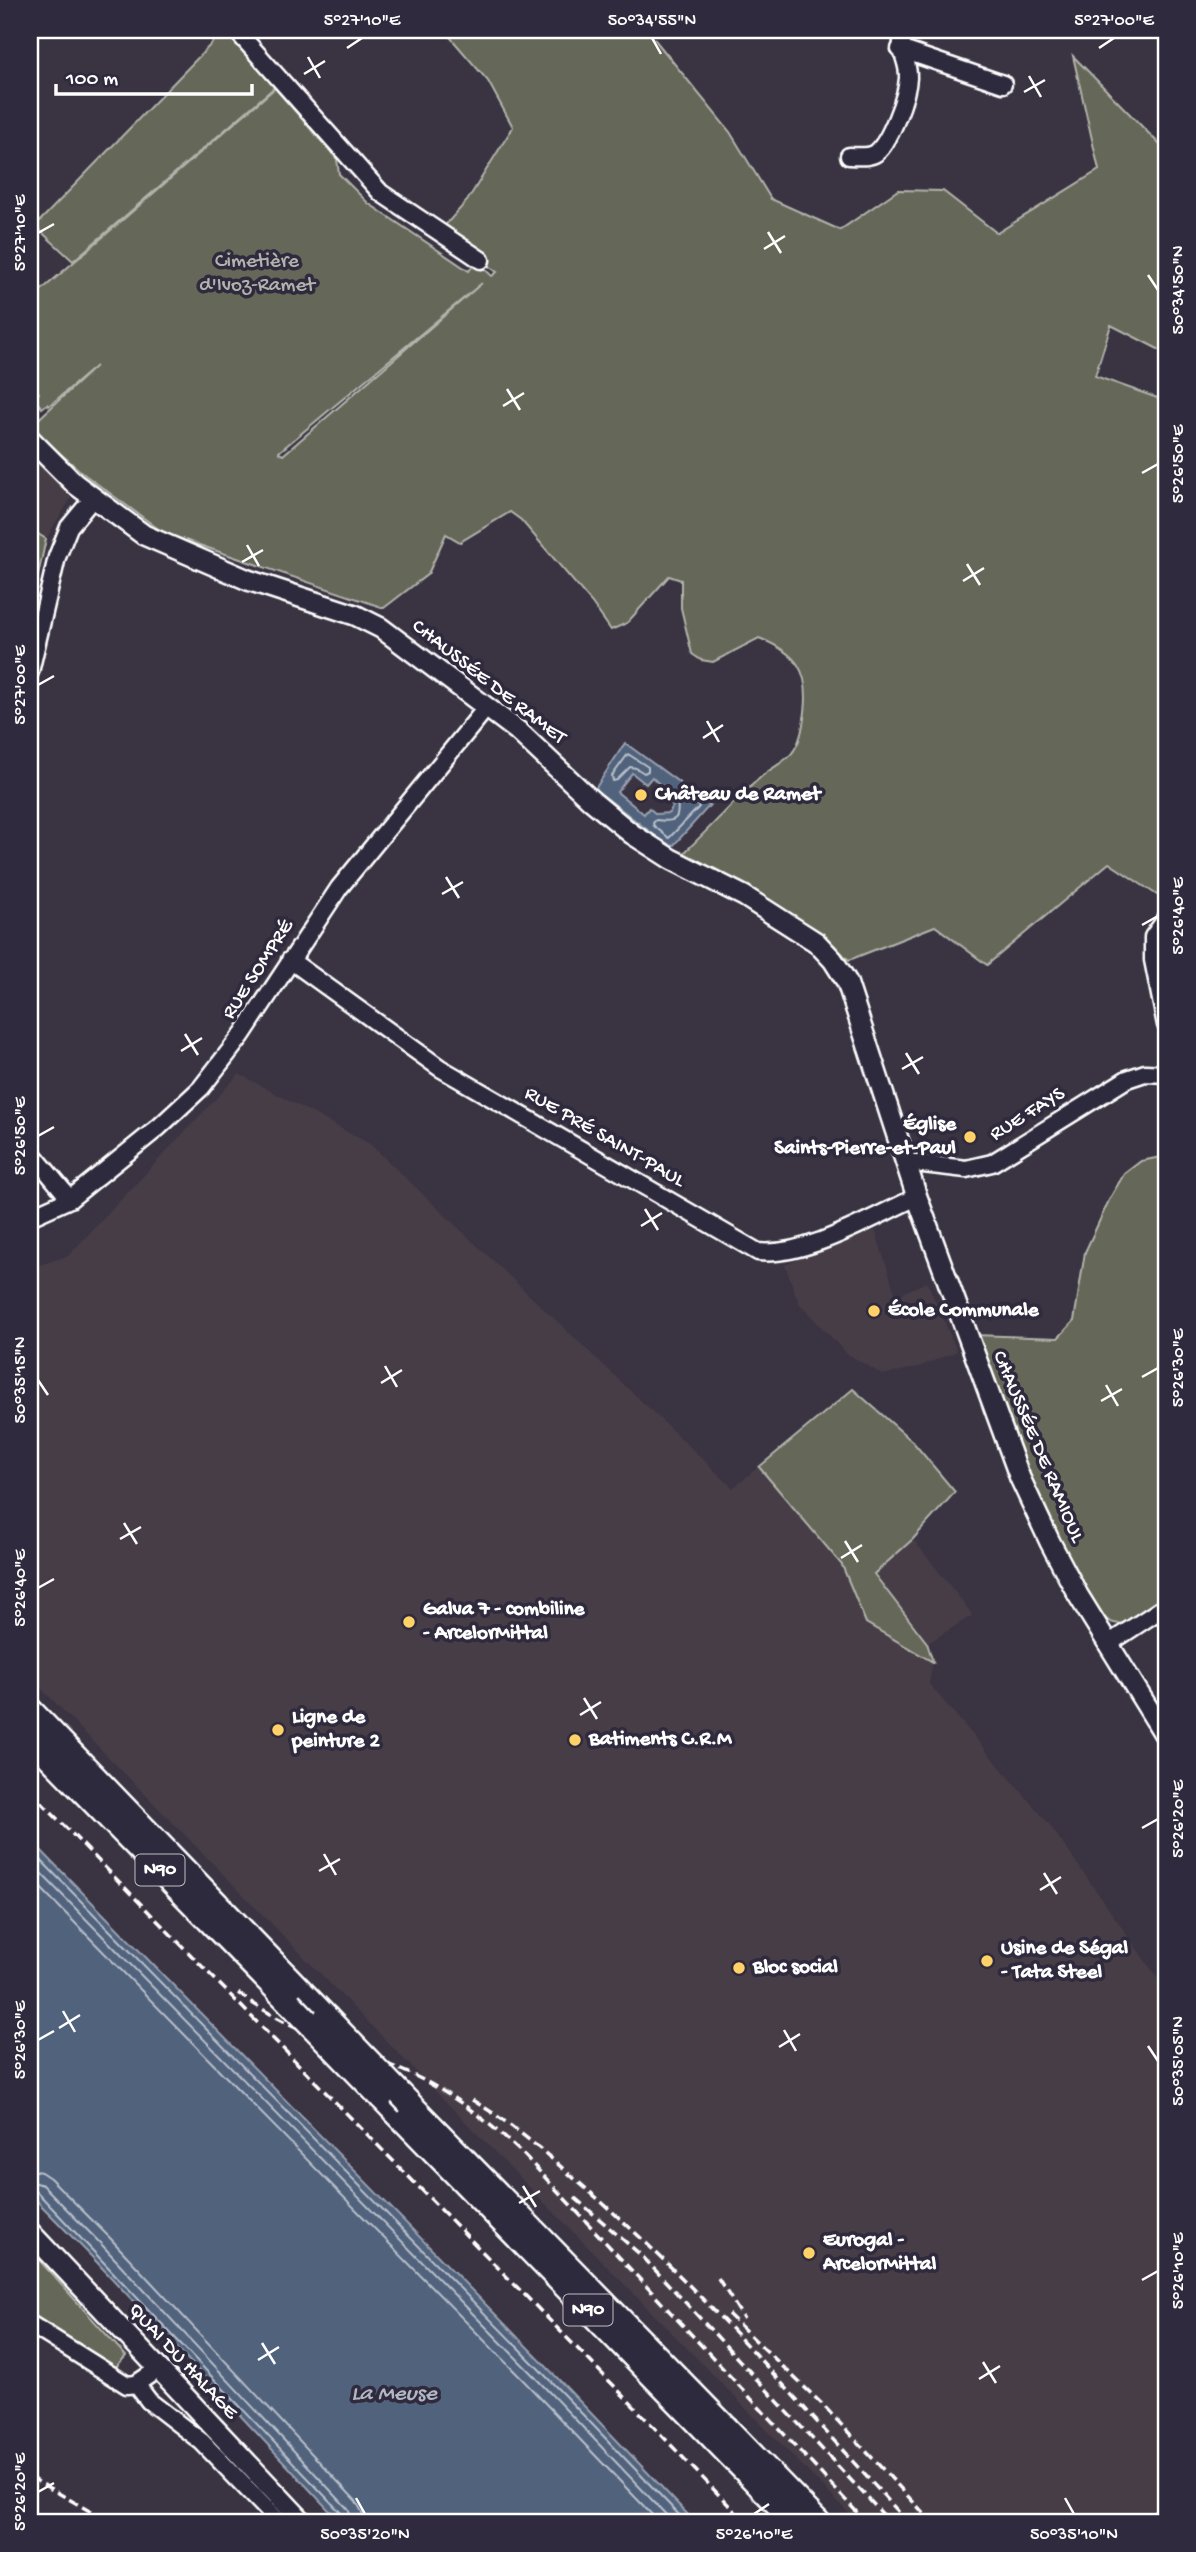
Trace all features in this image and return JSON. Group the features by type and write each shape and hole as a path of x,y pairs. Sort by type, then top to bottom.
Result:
{"highway":[{"name":"N90","path":"30,1710 818,2522"},
{"name":"N90","path":"30,1737 795,2522"}],"main road":[{"name":"CHAUSSÉE DE RAMET","path":"30,439 75,484 127,524 161,544 260,585 355,615 381,628 518,731 592,801 632,834 671,859 754,902 826,951 847,982 906,1162"},
{"path":"906,1162 918,1197"},
{"name":"CHAUSSÉE DE RAMIOUL","path":"918,1197 1020,1478 1062,1566 1166,1737"},
{"name":"QUAI DU HALAGE","path":"30,2232 303,2522"}],"street":[{"path":"236,30 381,193 481,260"},
{"path":"849,156 871,156 877,153 898,119 908,76 900,49 905,30"},
{"path":"900,49 1003,84"},
{"path":"30,673 57,557 69,527 94,497"},
{"name":"RUE SOMPRÉ","path":"30,1217 70,1199 159,1127 201,1088 242,1035 339,888 487,707"},
{"path":"1166,919 1153,937 1153,960 1166,1025"},
{"name":"RUE PRÉ SAINT-PAUL","path":"291,959 440,1068 758,1252 777,1254 804,1248 918,1197"},
{"name":"RUE FAYS","path":"906,1162 966,1169 992,1163 1127,1079 1145,1073 1166,1074"},
{"path":"30,1151 70,1199"},
{"path":"1108,1644 1166,1606"},
{"path":"30,2323 127,2385 136,2384 158,2369"},
{"path":"136,2384 149,2401 202,2442 279,2522"}],"shaded area":[{"path":"30,427 85,475 46,539 30,612"},
{"path":"239,1074 370,1144 733,1488 853,1389 913,1442 955,1492 913,1539 973,1615 928,1643 933,1662 929,1684 1049,1824 1166,1990 1166,2522 857,2522 30,1677 30,1268 68,1256"},
{"name":"École Communale","path":"875,1230 896,1296 927,1282 957,1351 919,1367 883,1375 846,1353 799,1303 785,1265"}],"green space":[{"name":"Cimetière d'Ivoz-Ramet","path":"444,30 647,30 730,132 771,199 840,230 898,190 943,191 997,233 1099,170 1073,56 1166,151 1166,353 1111,325 1095,376 1166,401 1166,901 1109,863 987,965 935,926 849,960 812,929 772,901 731,877 687,857 685,852 742,794 792,753 801,733 806,698 803,675 792,657 759,638 713,662 701,660 692,654 681,608 681,580 669,576 627,623 611,630 592,603 521,520 510,512 460,542 446,534 428,574 384,608 164,533 85,475 30,427 96,366 49,406 47,404 42,408 34,398 39,393 33,387 30,389 30,300 275,88 337,159 339,174 368,203 469,271 476,261 492,276 497,272 439,232 467,201 513,127 488,81","holes":["482,283 283,455 279,452"]},
{"path":"226,31 276,86 73,261 35,226"},
{"path":"30,529 46,539 30,612"},
{"path":"1166,1156 1166,1599 1135,1620 1121,1624 1114,1623 1097,1610 1078,1581 1057,1540 1015,1444 974,1335 1058,1338 1074,1321 1085,1252 1124,1174 1141,1161"},
{"path":"853,1389 913,1442 955,1492 913,1539 874,1574 927,1643 933,1662 866,1623 842,1565 759,1467"},
{"path":"30,2250 126,2356 114,2369 30,2317"}],"water":[{"path":"625,743 710,805 673,846 667,845 595,789","holes":["632,773 646,784 652,777 671,792 666,799 673,806 669,813 656,814 649,808 644,814 617,792"]},
{"name":"La Meuse","path":"30,1839 695,2522 340,2522 30,2194"}],"railway":[{"path":"30,1791 745,2522"},
{"path":"238,1993 281,2020 432,2085 474,2112 500,2133 525,2156 866,2522"},
{"path":"472,2100 539,2148 664,2260 747,2346 908,2522"},
{"path":"575,2198 642,2256 890,2522"},
{"path":"718,2278 744,2319"},
{"path":"728,2314 822,2404 932,2522"},
{"path":"30,2477 109,2522"},
{"path":"1142,2522 1166,2502"}],"place":[{"name":"Château de Ramet","path":"641,795"},
{"name":"Église Saints-Pierre-et-Paul","path":"970,1137"},
{"name":"École Communale","path":"874,1311"},
{"name":"Galva 7 - combiline - ArcelorMittal","path":"409,1622"},
{"name":"Ligne de peinture 2","path":"278,1730"},
{"name":"Batiments C.R.M","path":"575,1740"},
{"name":"Usine de Ségal - Tata Steel","path":"987,1961"},
{"name":"Bloc social","path":"739,1968"},
{"name":"Eurogal - ArcelorMittal","path":"809,2253"}]}
